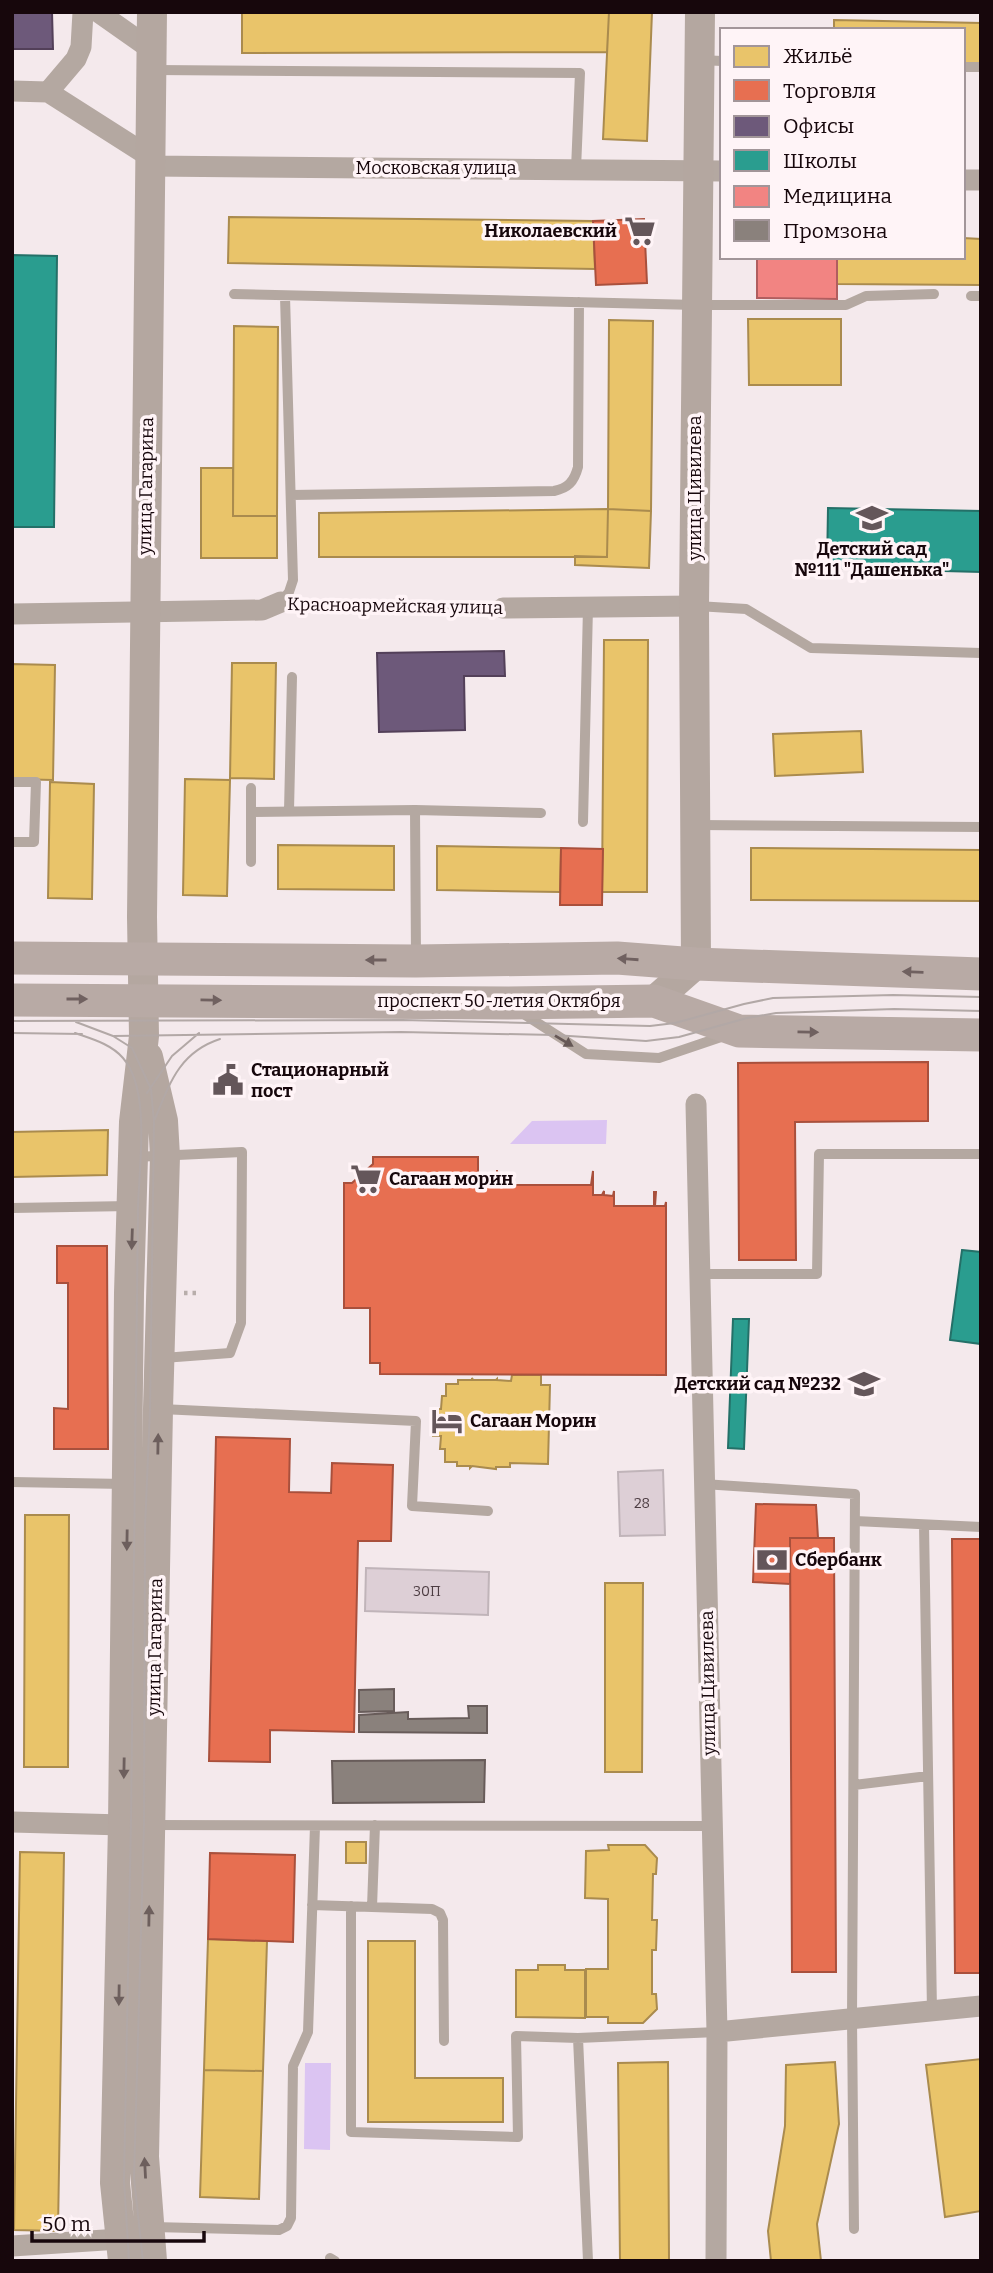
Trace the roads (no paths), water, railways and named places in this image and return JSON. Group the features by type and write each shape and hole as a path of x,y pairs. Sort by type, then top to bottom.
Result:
{"main road":[{"path":"12,958 416,961 617,958 696,964 981,974"},
{"name":"проспект 50-летия Октября","path":"12,1000 508,1003 654,1001 739,1031 981,1035"}],"street":[{"path":"48,92 76,59 81,47 83,12"},
{"path":"98,12 149,63"},
{"name":"улица Гагарина","path":"145,1359 133,1206 134,1122 144,1036 142,959 149,63 152,12"},
{"name":"улица Цивилева","path":"696,964 694,606 697,305 710,171 711,60 701,12"},
{"path":"12,91 48,92 150,162"},
{"name":"Московская улица","path":"150,162 710,171"},
{"name":"Красноармейская улица","path":"12,614 262,610 281,602"},
{"name":"Красноармейская улица","path":"503,608 694,606"},
{"path":"654,1001 696,964"},
{"name":"улица Гагарина","path":"144,1036 163,1121 165,1156 145,1359 137,1825 116,2182 129,2234 152,2261"},
{"name":"улица Цивилева","path":"696,1104 717,2032 716,2261"},
{"name":"улица Гагарина","path":"137,1825 128,1484 144,1410"},
{"path":"12,1822 137,1825"},
{"path":"717,2032 981,2006"},
{"path":"12,2245 129,2234"}],"lane":[{"path":"149,63 580,73 576,169"},
{"path":"234,294 697,305 846,305 866,296 934,294"},
{"path":"281,602 289,592 293,580 285,296"},
{"path":"291,495 563,489 576,476 578,467 579,302"},
{"path":"694,606 746,608 811,648 981,653"},
{"path":"583,822 588,607"},
{"path":"289,811 292,677"},
{"path":"12,782 36,782 34,842 12,842"},
{"path":"251,788 251,862"},
{"path":"415,810 416,961"},
{"path":"251,812 415,810 541,813"},
{"path":"696,825 981,827"},
{"path":"508,1003 533,1022 586,1054 659,1058 739,1031"},
{"path":"134,1157 242,1152 241,1323 230,1353 145,1359"},
{"path":"699,1274 817,1274 819,1154 981,1154"},
{"path":"12,1208 133,1206"},
{"path":"144,1410 416,1421 412,1506 488,1511"},
{"path":"12,1482 128,1484"},
{"path":"703,1484 855,1494 852,2018 854,2229"},
{"path":"855,1521 981,1528"},
{"path":"924,1525 932,2011"},
{"path":"854,1785 928,1776"},
{"path":"137,1825 712,1826"},
{"path":"372,1907 375,1825"},
{"path":"129,2234 279,2230 287,2227 291,2218 293,2066 308,2032 315,1826"},
{"path":"312,1905 432,1909 440,1913 443,1920 444,2041"},
{"path":"351,1906 351,2132 518,2137 516,2036 578,2038 717,2032"},
{"path":"578,2038 589,2261"}],"tram line":[{"path":"12,1021 402,1020 650,1026 675,1023 773,998 893,995 981,997"},
{"path":"114,1036 401,1032 554,1035 646,1041 679,1037 747,1018 776,1013 894,1009 981,1011"},
{"path":"76,1022 113,1036 132,1048 151,1089 154,1122 150,1410 145,1527 144,1825 134,2178 143,2261"},
{"path":"12,1033 82,1034"},
{"path":"75,1033 107,1046 123,1058 132,1072 137,1089 141,1130 124,2180 129,2261"},
{"path":"147,1093 172,1056 199,1033"},
{"path":"155,1119 172,1081 186,1060 206,1045 220,1039"}],"place":[{"name":"Николаевский","path":"640,231"},
{"name":"Детский сад №111 \"Дашенька\"","path":"872,518"},
{"name":"Стационарный пост","path":"228,1080"},
{"name":"Сагаан морин","path":"366,1179"},
{"name":"Детский сад №232","path":"864,1384"},
{"name":"Сагаан Морин","path":"447,1421"},
{"name":"Сбербанк","path":"772,1560"}]}
